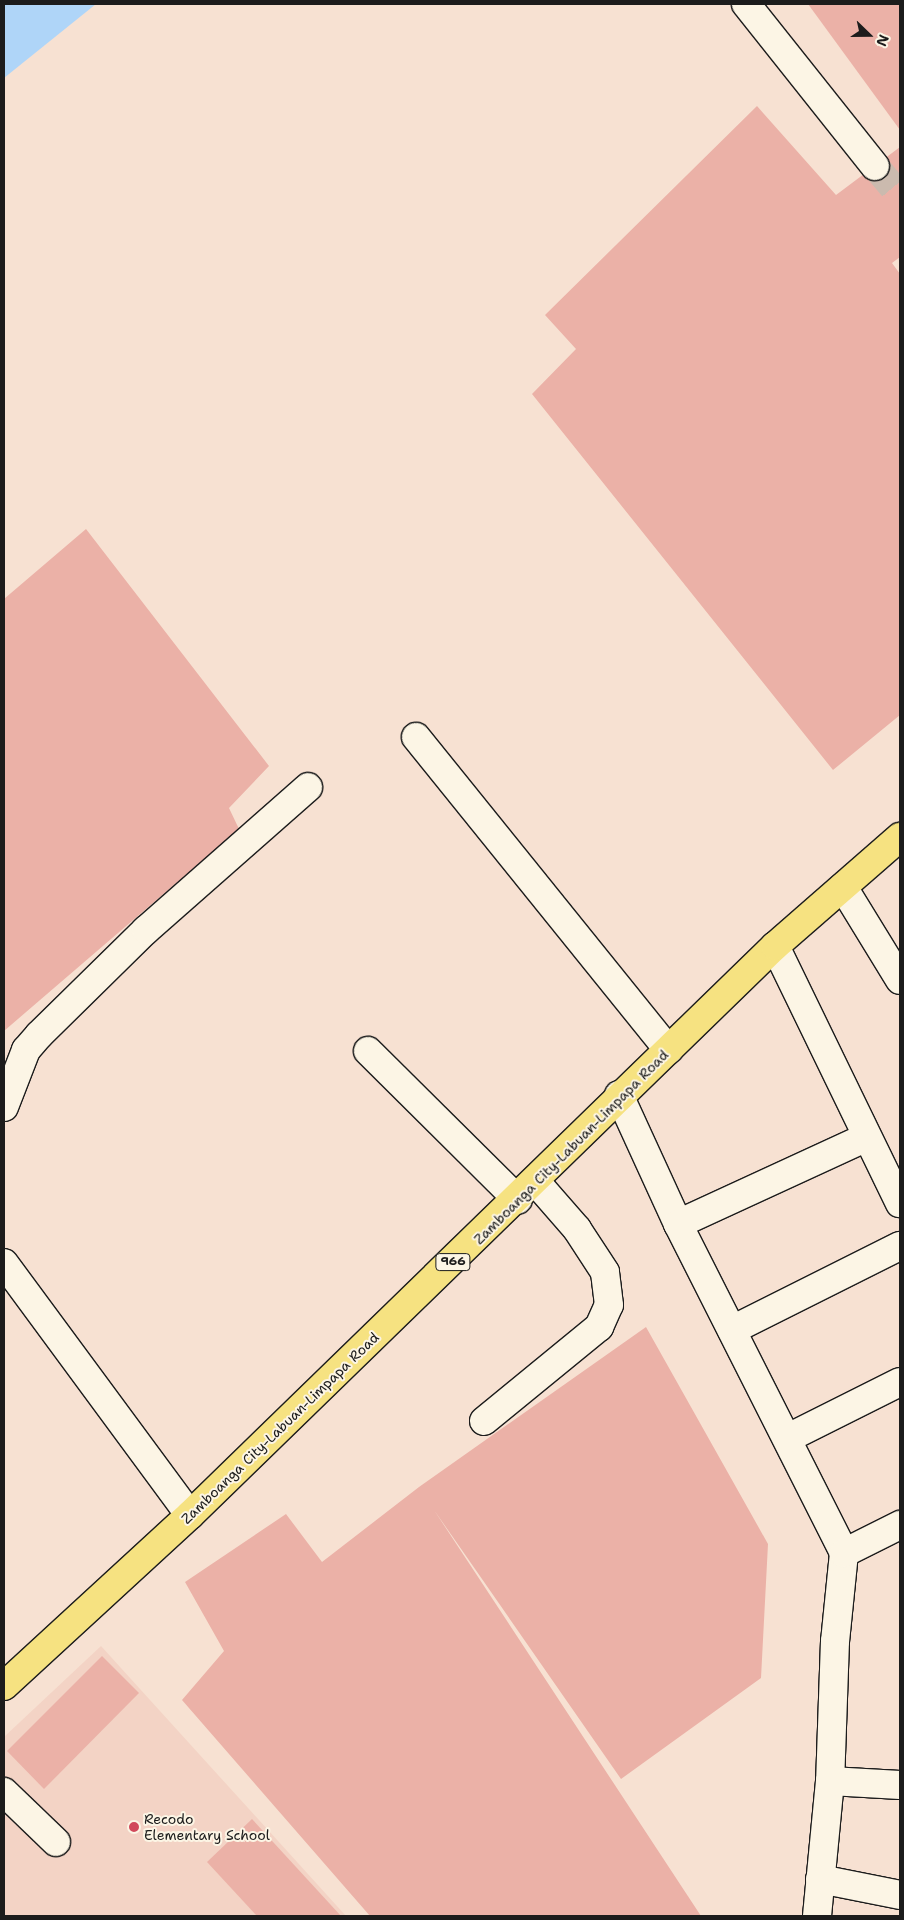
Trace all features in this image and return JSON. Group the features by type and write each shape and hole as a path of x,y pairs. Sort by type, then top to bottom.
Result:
{"main road":[{"name":"Zamboanga City-Labuan-Limpapa Road","path":"4,1686 190,1515 527,1191 619,1095 669,1050 775,946 900,836"}],"street":[{"path":"746,4 875,166"},
{"path":"416,737 669,1050"},
{"path":"4,1107 26,1050 39,1035 146,930 308,787"},
{"path":"842,887 900,980"},
{"path":"775,946 900,1203"},
{"path":"368,1052 527,1191 577,1229 605,1272 609,1305 599,1327 484,1421"},
{"path":"619,1095 678,1224 788,1438 844,1553 835,1641 830,1780 817,1916"},
{"path":"678,1224 868,1137"},
{"path":"732,1330 900,1246"},
{"path":"4,1263 190,1515"},
{"path":"788,1438 900,1382"},
{"path":"844,1553 900,1525"},
{"path":"830,1780 900,1785"},
{"path":"4,1792 56,1842"},
{"path":"820,1880 900,1895"}],"shaded area":[{"name":"Recodo Elementary School","path":"101,1646 346,1916 4,1916 4,1737"}],"water":[{"path":"4,4 96,4 4,78"}],"building":[{"path":"808,4 900,4 900,130"},
{"path":"757,106 836,195 900,147 900,257 892,263 900,274 900,715 833,770 532,394 576,349 545,315"},
{"path":"86,529 269,766 229,808 239,829 4,1031 4,599"},
{"path":"646,1327 768,1544 761,1678 621,1779 434,1510 701,1916 370,1916 182,1700 224,1651 185,1582 286,1514 322,1562 419,1487"},
{"path":"102,1656 139,1693 44,1789 7,1751"},
{"path":"252,1819 341,1916 257,1916 207,1862"}],"tunnel":[{"path":"875,166 900,196"}],"place":[{"name":"Recodo Elementary School","path":"134,1827"}]}
